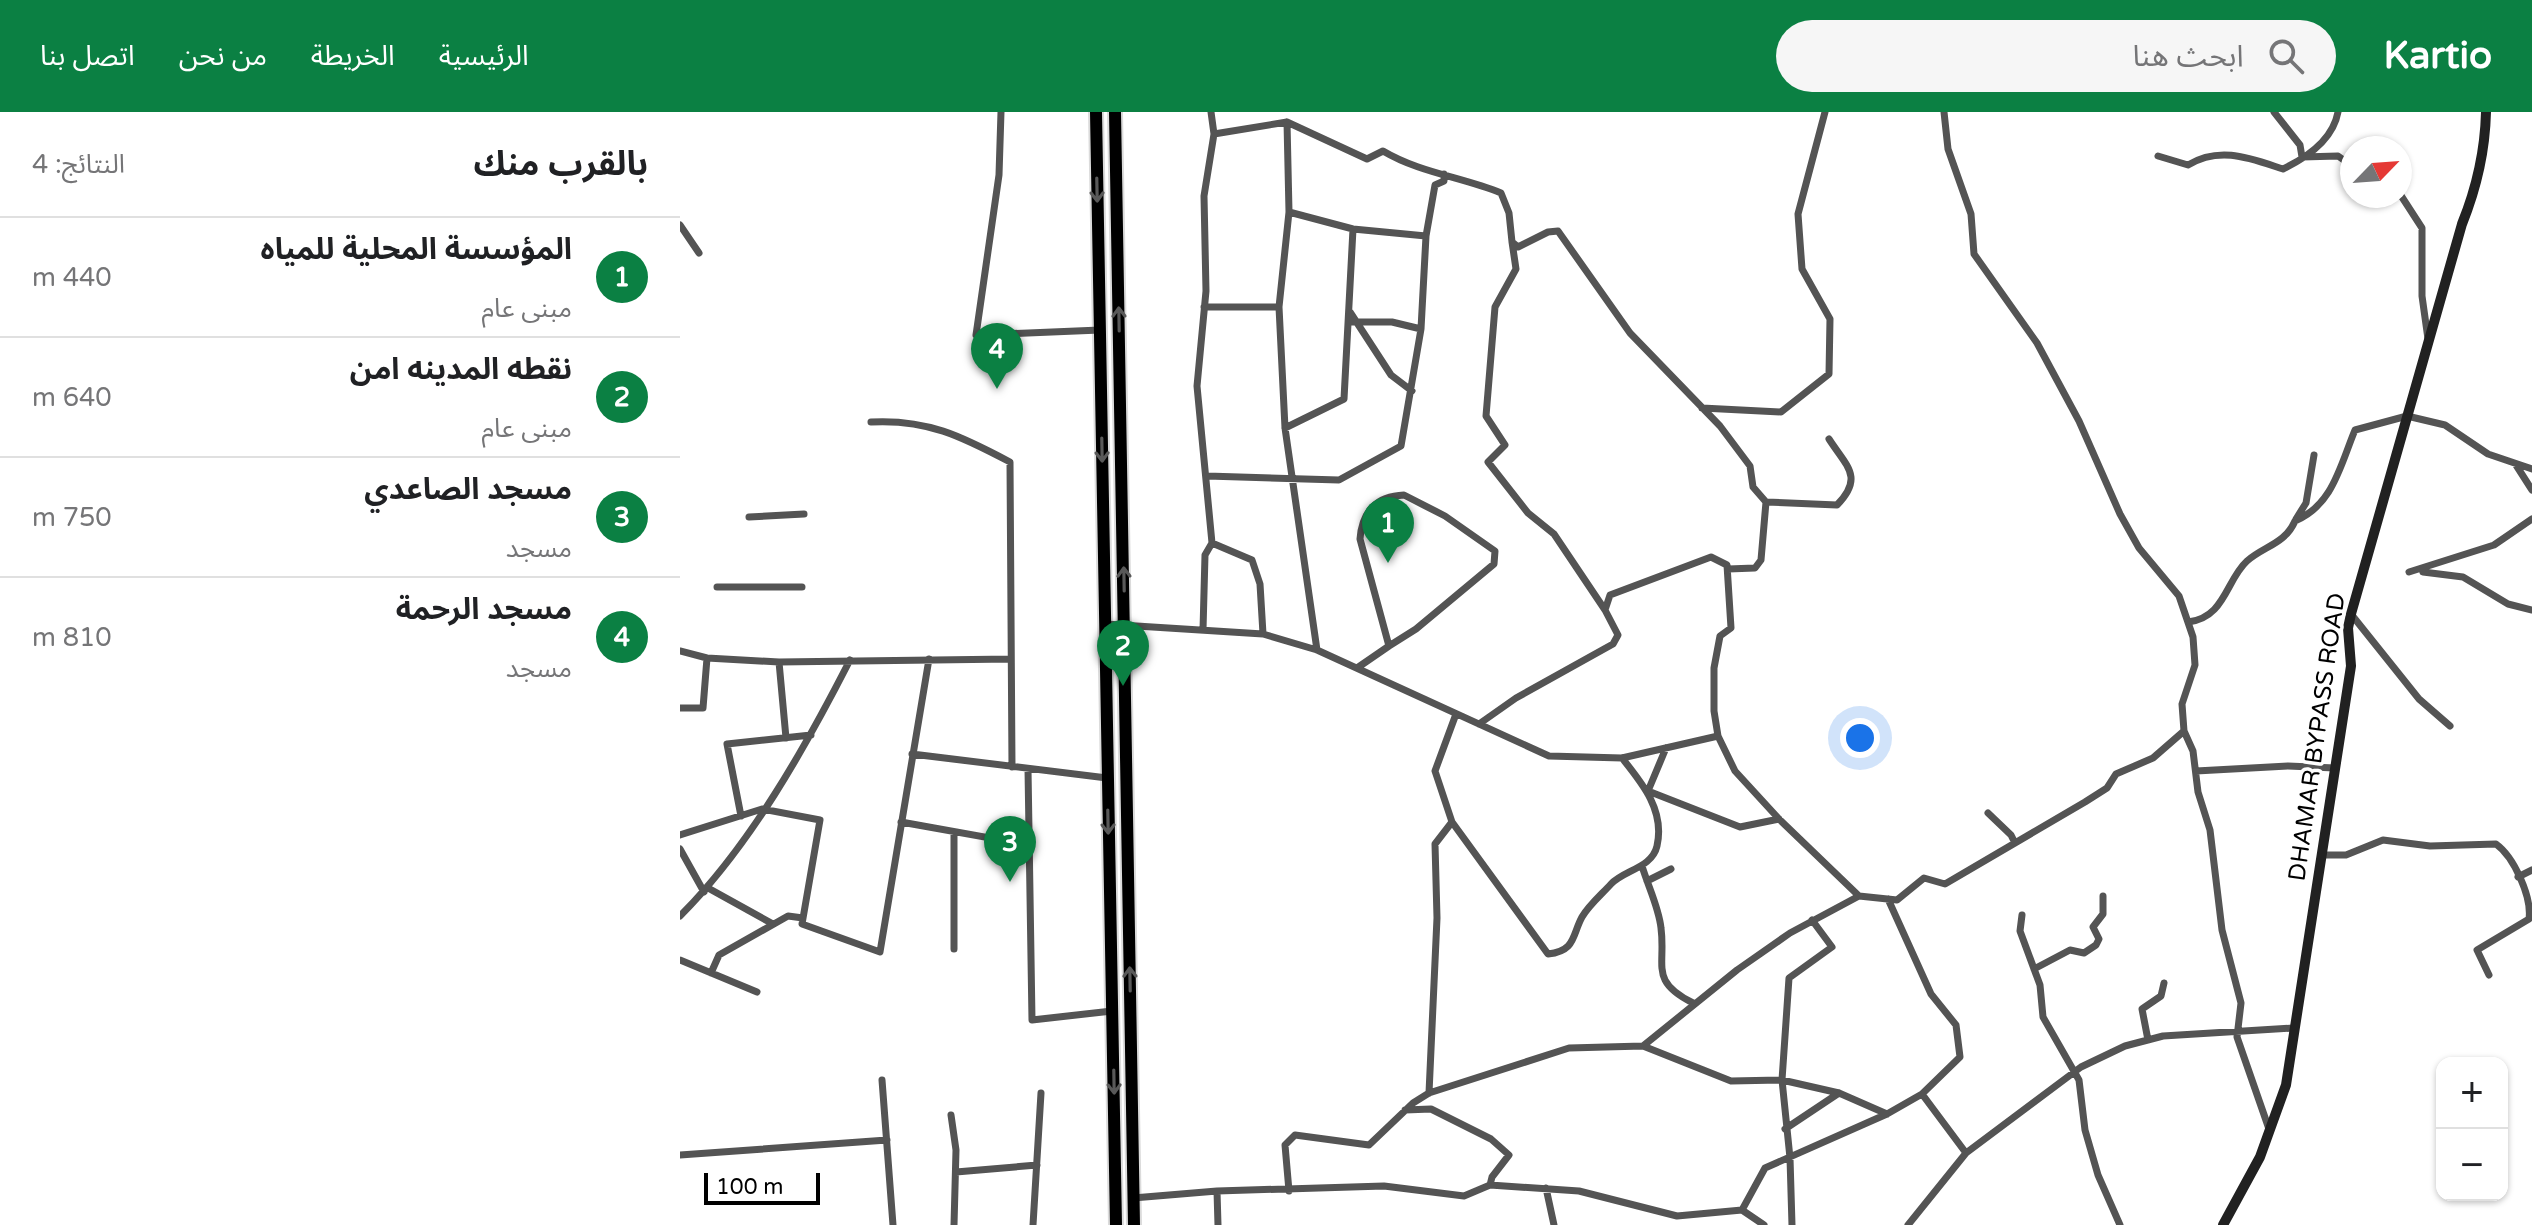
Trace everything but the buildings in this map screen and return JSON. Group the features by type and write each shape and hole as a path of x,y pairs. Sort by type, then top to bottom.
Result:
{"main road":[{"path":"1096,112 1116,1225"},
{"path":"1115,112 1134,1225"},
{"name":"DHAMAR BYPASS ROAD","path":"2223,1225 2271,1133 2286,1085 2351,666 2351,614 2462,224 2477,187 2485,145 2486,112"},
{"path":"1098,250 1117,254"},
{"path":"1100,358 1120,361"},
{"path":"1106,720 1126,721"}],"street":[{"path":"1001,112 999,175 976,335 1100,330"},
{"path":"1203,630 1205,555 1212,543 1197,386 1204,307 1204,196 1214,134 1211,112"},
{"path":"1702,408 1781,412 1829,374 1830,319 1802,269 1798,214 1825,112"},
{"path":"1944,112 1948,149 1971,214 1974,254 2037,343 2079,421 2120,514 2139,548 2179,596 2188,622 2195,665 2182,704 2184,731 2193,751 2210,830 2222,930 2241,1003 2237,1037 2271,1133"},
{"path":"2274,112 2300,145 2302,157 2340,157"},
{"path":"2158,156 2188,165 2204,155 2224,153 2283,169 2309,156 2336,123 2338,112"},
{"path":"1214,134 1287,122 1367,159 1383,151 1410,167 1444,174 1501,193 1509,213 1516,269 1495,307 1486,416 1505,445 1488,462 1528,513 1554,534 1605,610 1618,635 1613,644 1516,698 1479,724"},
{"path":"1287,122 1289,212 1279,307 1285,428 1317,650"},
{"path":"1207,476 1339,480 1401,446 1421,329 1426,236 1435,185 1444,181 1444,174"},
{"path":"2409,208 2422,228 2422,296 2428,341"},
{"path":"1289,212 1353,229 1426,236"},
{"path":"680,225 699,253"},
{"path":"1285,428 1344,399 1352,322 1349,310 1353,229"},
{"path":"1512,242 1518,247 1548,232 1558,231 1630,333 1702,408 1750,466 1753,487 1766,502 1761,560 1755,568 1728,569"},
{"path":"1204,307 1279,307"},
{"path":"1352,322 1392,322 1421,329"},
{"path":"1352,322 1391,375 1412,391"},
{"path":"2295,521 2316,512 2332,486 2355,430 2407,416 2445,425 2488,454 2532,469"},
{"path":"871,422 913,421 970,441 1010,462 1012,767"},
{"path":"1766,502 1837,505 1852,490 1853,476 1829,439"},
{"path":"2188,622 2201,621 2228,594 2246,562 2270,549 2290,531 2306,503 2314,455"},
{"path":"2516,465 2532,490"},
{"path":"1357,668 1416,629 1494,564 1495,551 1480,539 1404,495 1378,501 1364,517 1360,539 1389,646"},
{"path":"749,517 804,514"},
{"path":"2421,572 2494,545 2532,519"},
{"path":"1212,543 1252,560 1260,584 1263,634"},
{"path":"1605,610 1610,595 1711,557 1727,565 1731,628 1720,636 1714,668 1718,736 1735,771 1779,819 1859,896"},
{"path":"2409,572 2463,577 2508,604 2532,610"},
{"path":"717,587 802,587"},
{"path":"2351,614 2419,699 2450,726"},
{"path":"1105,624 1263,634 1317,650 1549,756 1622,758 1718,736"},
{"path":"680,651 707,658 779,662 1011,659"},
{"path":"680,708 703,708 707,658"},
{"path":"680,835 762,809 820,820 802,924 880,952 929,659"},
{"path":"680,916 706,890 762,809 811,735 850,660"},
{"path":"779,662 786,738"},
{"path":"1456,714 1435,771 1452,822 1548,954 1559,953 1576,937 1581,917 1617,878 1642,866 1657,850 1659,825 1648,791 1622,758"},
{"path":"1643,1046 1693,1003 1812,920 1859,896 1897,900 1924,878 1945,884 2107,788 2116,774 2153,758 2184,731"},
{"path":"741,816 727,744 811,735"},
{"path":"1648,791 1666,748"},
{"path":"912,754 1107,778"},
{"path":"2196,771 2288,766 2335,768"},
{"path":"1028,769 1032,1020 1112,1011"},
{"path":"1648,791 1740,827 1779,819"},
{"path":"1988,813 2015,843"},
{"path":"901,822 1029,845"},
{"path":"1429,1093 1437,918 1435,844 1452,822"},
{"path":"954,832 954,949"},
{"path":"2321,855 2346,855 2383,840 2430,846 2496,844 2504,850 2527,892 2529,919 2477,950 2489,975"},
{"path":"680,849 706,890 773,924"},
{"path":"1642,866 1661,928 1659,954 1664,978 1674,994 1693,1003"},
{"path":"1647,881 1671,869"},
{"path":"2518,877 2532,870"},
{"path":"2034,969 2068,951 2082,953 2096,945 2099,939 2093,927 2103,914 2103,896"},
{"path":"1742,1210 1765,1168 1887,1114 1922,1094 1960,1057 1956,1025 1931,994 1888,899"},
{"path":"2022,915 2020,931 2044,998 2043,1017 2075,1072 2093,1160 2120,1225"},
{"path":"711,973 719,955 788,916 803,918"},
{"path":"1792,1225 1790,1158 1782,1080 1789,978 1832,947 1812,920"},
{"path":"680,960 757,992"},
{"path":"2148,1040 2142,1009 2161,996 2164,983"},
{"path":"1908,1225 1966,1153 2075,1072 2125,1046 2148,1040 2238,1029 2294,1028"},
{"path":"1289,1191 1285,1145 1295,1135 1369,1145 1405,1110 1429,1093 1569,1048 1643,1046 1731,1081 1782,1080 1839,1093 1887,1114"},
{"path":"882,1080 893,1225"},
{"path":"1033,1225 1041,1093"},
{"path":"1785,1129 1839,1093"},
{"path":"1922,1094 1966,1153"},
{"path":"1405,1110 1431,1109 1491,1139 1509,1155 1492,1177 1490,1185"},
{"path":"951,1115 956,1172 954,1225"},
{"path":"680,1155 887,1140"},
{"path":"956,1172 1037,1165"},
{"path":"1133,1198 1217,1191 1384,1186 1464,1196 1490,1185 1579,1191 1677,1216 1742,1210 1764,1225"},
{"path":"1546,1188 1554,1225"},
{"path":"1217,1191 1218,1225"}],"place":[{"name":"مسجد الرحمة","path":"997,389"},
{"name":"المؤسسة المحلية للمياه","path":"1388,563"},
{"name":"نقطه المدينه امن","path":"1123,686"},
{"name":"مسجد الصاعدي","path":"1010,882"}]}
